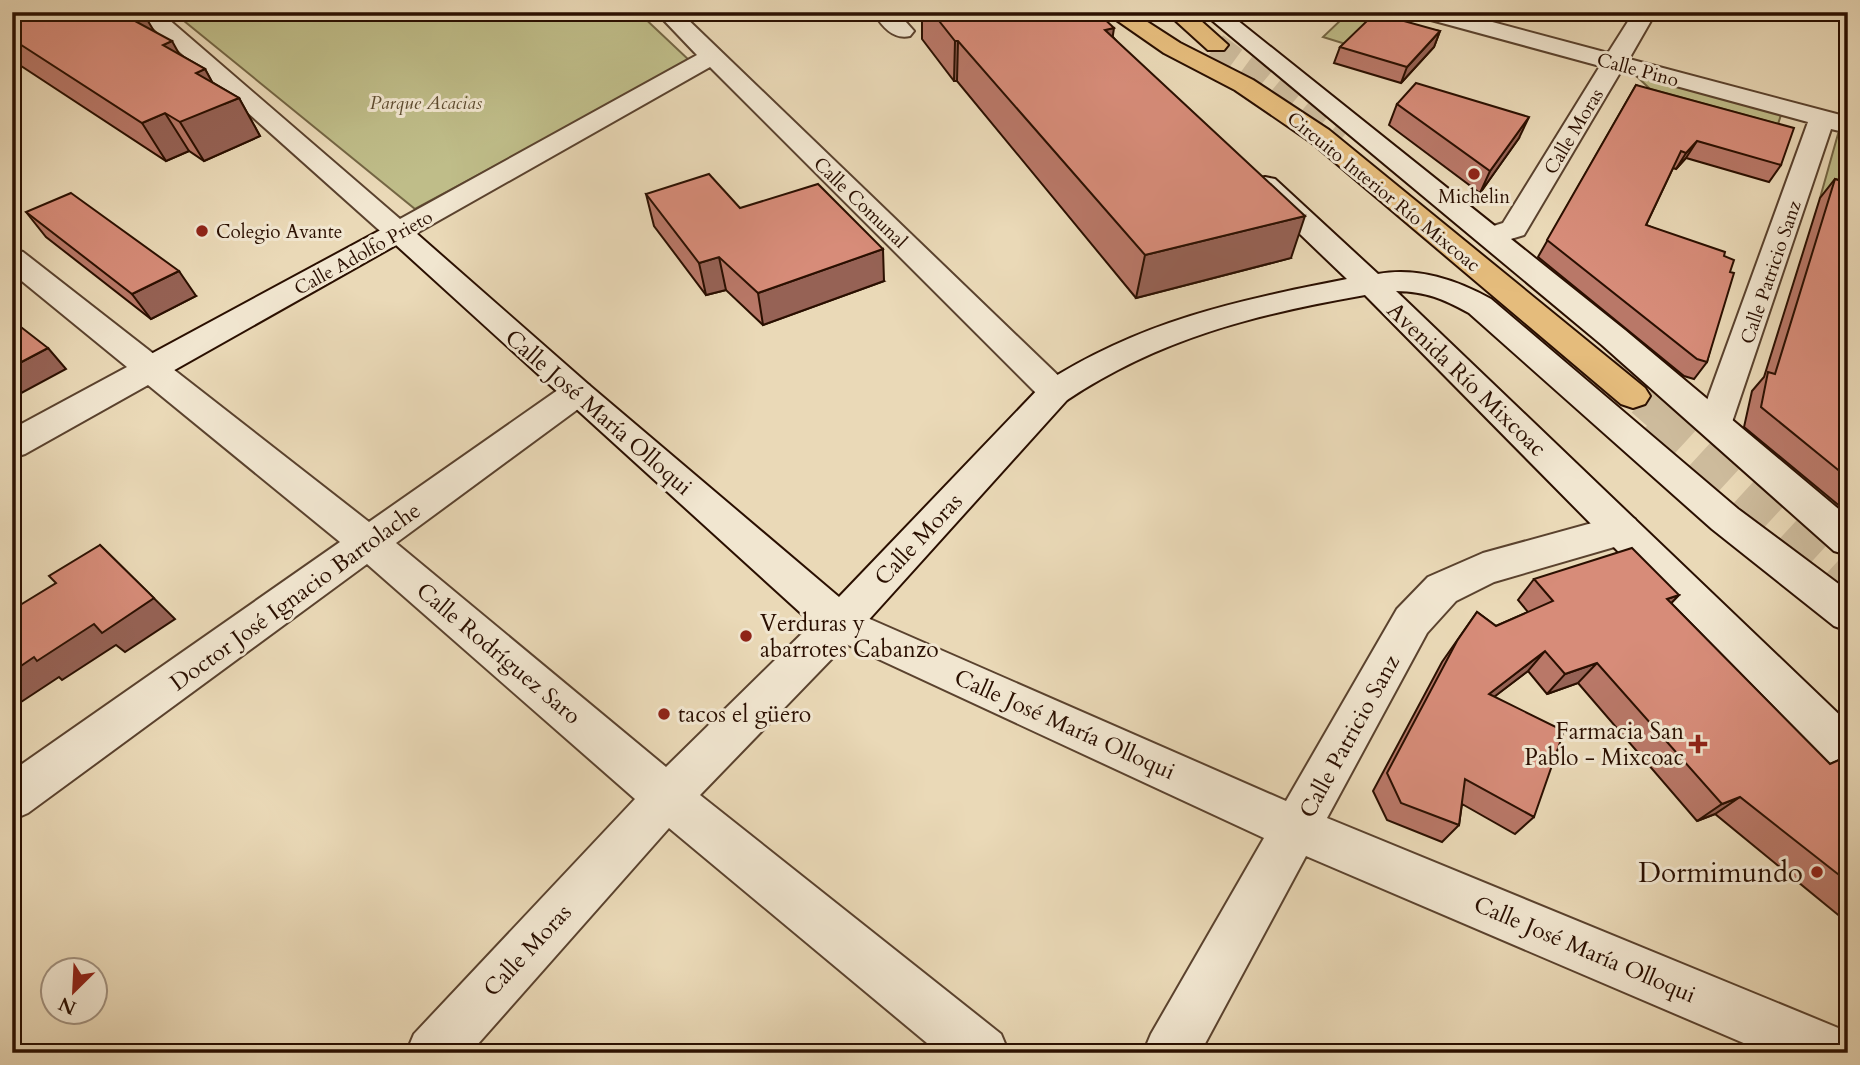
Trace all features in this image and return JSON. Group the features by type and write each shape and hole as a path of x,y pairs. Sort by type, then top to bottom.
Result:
{"highway":[{"name":"Circuito Interior Río Mixcoac","path":"1116,12 1172,48 1244,85 1320,136 1633,396"},
{"path":"1177,12 1216,45"}],"street":[{"name":"Calle José María Olloqui","path":"146,12 840,623 1297,829 1832,1053"},
{"name":"Calle Comunal","path":"667,12 1055,393"},
{"path":"884,12 902,31"},
{"path":"1213,12 1491,236 1848,540"},
{"name":"Calle Pino","path":"1428,12 1776,126 1830,123"},
{"name":"Calle Moras","path":"1491,236 1514,229 1645,12"},
{"name":"Calle Adolfo Prieto","path":"12,445 712,56"},
{"name":"Calle Patricio Sanz","path":"1716,425 1830,123"},
{"name":"Avenida Río Mixcoac","path":"1251,172 1372,285 1848,753"},
{"name":"Calle Rodríguez Saro","path":"12,258 369,543 667,797 982,1053"},
{"name":"Calle Moras","path":"433,1053 667,797 840,623 1055,393 1084,373 1138,345 1201,321 1392,281 1423,283 1449,289 1480,306 1725,519 1848,614"},
{"name":"Doctor José Ignacio Bartolache","path":"12,798 577,393"},
{"name":"Calle Patricio Sanz","path":"1170,1053 1412,621 1443,589 1483,569 1621,530"}],"green space":[{"name":"Parque Acacias","path":"173,12 638,12 690,61 415,209"},
{"path":"1346,15 1386,26 1384,56 1323,37"},
{"path":"1627,67 1783,109 1778,124 1650,89"},
{"path":"1838,134 1848,137 1846,206 1820,198"}],"building":[{"path":"12,12 139,12 145,16 133,20 172,41 163,45 205,69 196,73 239,98 180,122 165,113 142,123 12,39"},
{"path":"932,12 1097,12 1114,28 1105,30 1305,216 1145,255"},
{"path":"1386,16 1440,31 1407,67 1340,47 1371,17 1382,20"},
{"path":"1416,83 1529,117 1490,171 1397,104"},
{"path":"1636,85 1794,128 1781,165 1697,141 1686,153 1681,151 1646,225 1725,252 1724,256 1734,260 1730,272 1734,273 1707,362 1697,359 1547,240"},
{"path":"709,174 740,208 818,184 883,249 758,293 719,257 699,263 646,194"},
{"path":"1835,179 1848,183 1848,478 1761,407 1768,372 1775,374"},
{"path":"71,193 179,271 132,294 26,212"},
{"path":"17,324 48,348 12,367 12,326"},
{"path":"100,545 154,598 102,633 94,624 37,661 34,657 12,672 12,610 56,583 49,576"},
{"path":"1632,548 1679,595 1667,599 1830,764 1848,756 1848,882 1740,797 1722,804 1597,663 1565,674 1545,651 1489,694 1564,731 1534,817 1465,779 1459,825 1401,803 1387,773 1457,641 1477,612 1496,626 1553,601 1534,579"}],"tunnel":[{"path":"1216,45 1258,76 1338,143"},
{"path":"1606,369 1660,416"},
{"path":"1658,414 1848,589"}],"place":[{"name":"Michelin","path":"1474,174"},
{"name":"Colegio Avante","path":"202,231"},
{"name":"Verduras y abarrotes Cabanzo","path":"746,636"},
{"name":"tacos el güero","path":"664,714"},
{"name":"Farmacia San Pablo - Mixcoac","path":"1698,744"},
{"name":"Dormimundo","path":"1817,872"}]}
